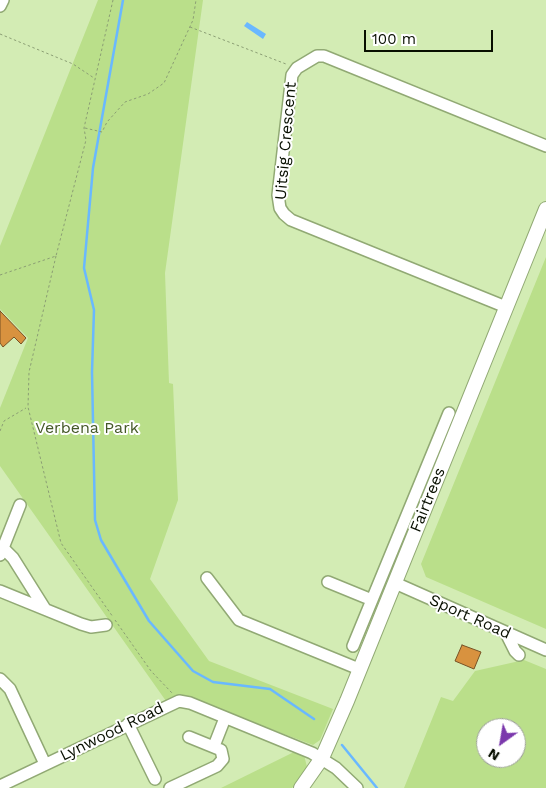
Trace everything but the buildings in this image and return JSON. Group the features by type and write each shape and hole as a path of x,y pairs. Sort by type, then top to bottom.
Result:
{"main road":[{"name":"Fairtrees","path":"301,788 322,758 395,583 431,474 506,307 546,209"}],"street":[{"path":"0,6 3,0"},
{"name":"Uitsig Crescent","path":"506,307 291,220 284,214 280,208 278,195 292,78 295,70 317,56 324,56 546,146"},
{"path":"353,646 372,600 431,474 449,414"},
{"path":"20,505 2,552 28,578 46,609"},
{"path":"208,578 239,620 359,669"},
{"path":"328,582 372,600"},
{"name":"Sport Road","path":"395,583 546,650"},
{"path":"0,591 86,626 106,625"},
{"path":"506,633 514,650 519,654"},
{"path":"0,679 10,689 44,764"},
{"name":"Lynwood Road","path":"7,786 44,764 179,701 190,703 322,758 357,788"},
{"path":"214,746 225,718"},
{"path":"128,724 155,778"},
{"path":"170,788 220,762 223,753 214,746 189,737"}],"path":[{"path":"113,0 84,128 86,140 29,372 28,407 61,544 151,671 175,696"},
{"path":"84,128 102,132 125,102 148,94 164,83 190,27 196,0"},
{"path":"190,27 286,63 295,70"},
{"path":"0,34 73,64 94,78"},
{"path":"0,275 56,256"},
{"path":"0,431 4,421 28,407"}],"green space":[{"name":"Verbena Park","path":"98,0 203,0 165,273 169,383 173,384 178,500 150,579 209,661 333,709 320,740 313,745 189,698 166,701 0,466 0,408 28,338 0,309 0,246"},
{"path":"546,257 546,629 426,577 421,564"},
{"path":"524,660 546,669 546,788 404,788 441,697 453,701 475,671"},
{"path":"296,751 304,755 307,767 292,788 221,788"}],"water":[{"path":"247,22 266,34 263,39 244,26"}],"waterway":[{"path":"123,0 93,168 84,268 94,310 92,372 95,520 101,540 149,621 193,671 213,682 270,689 314,719"},
{"path":"342,745 377,788"}]}
